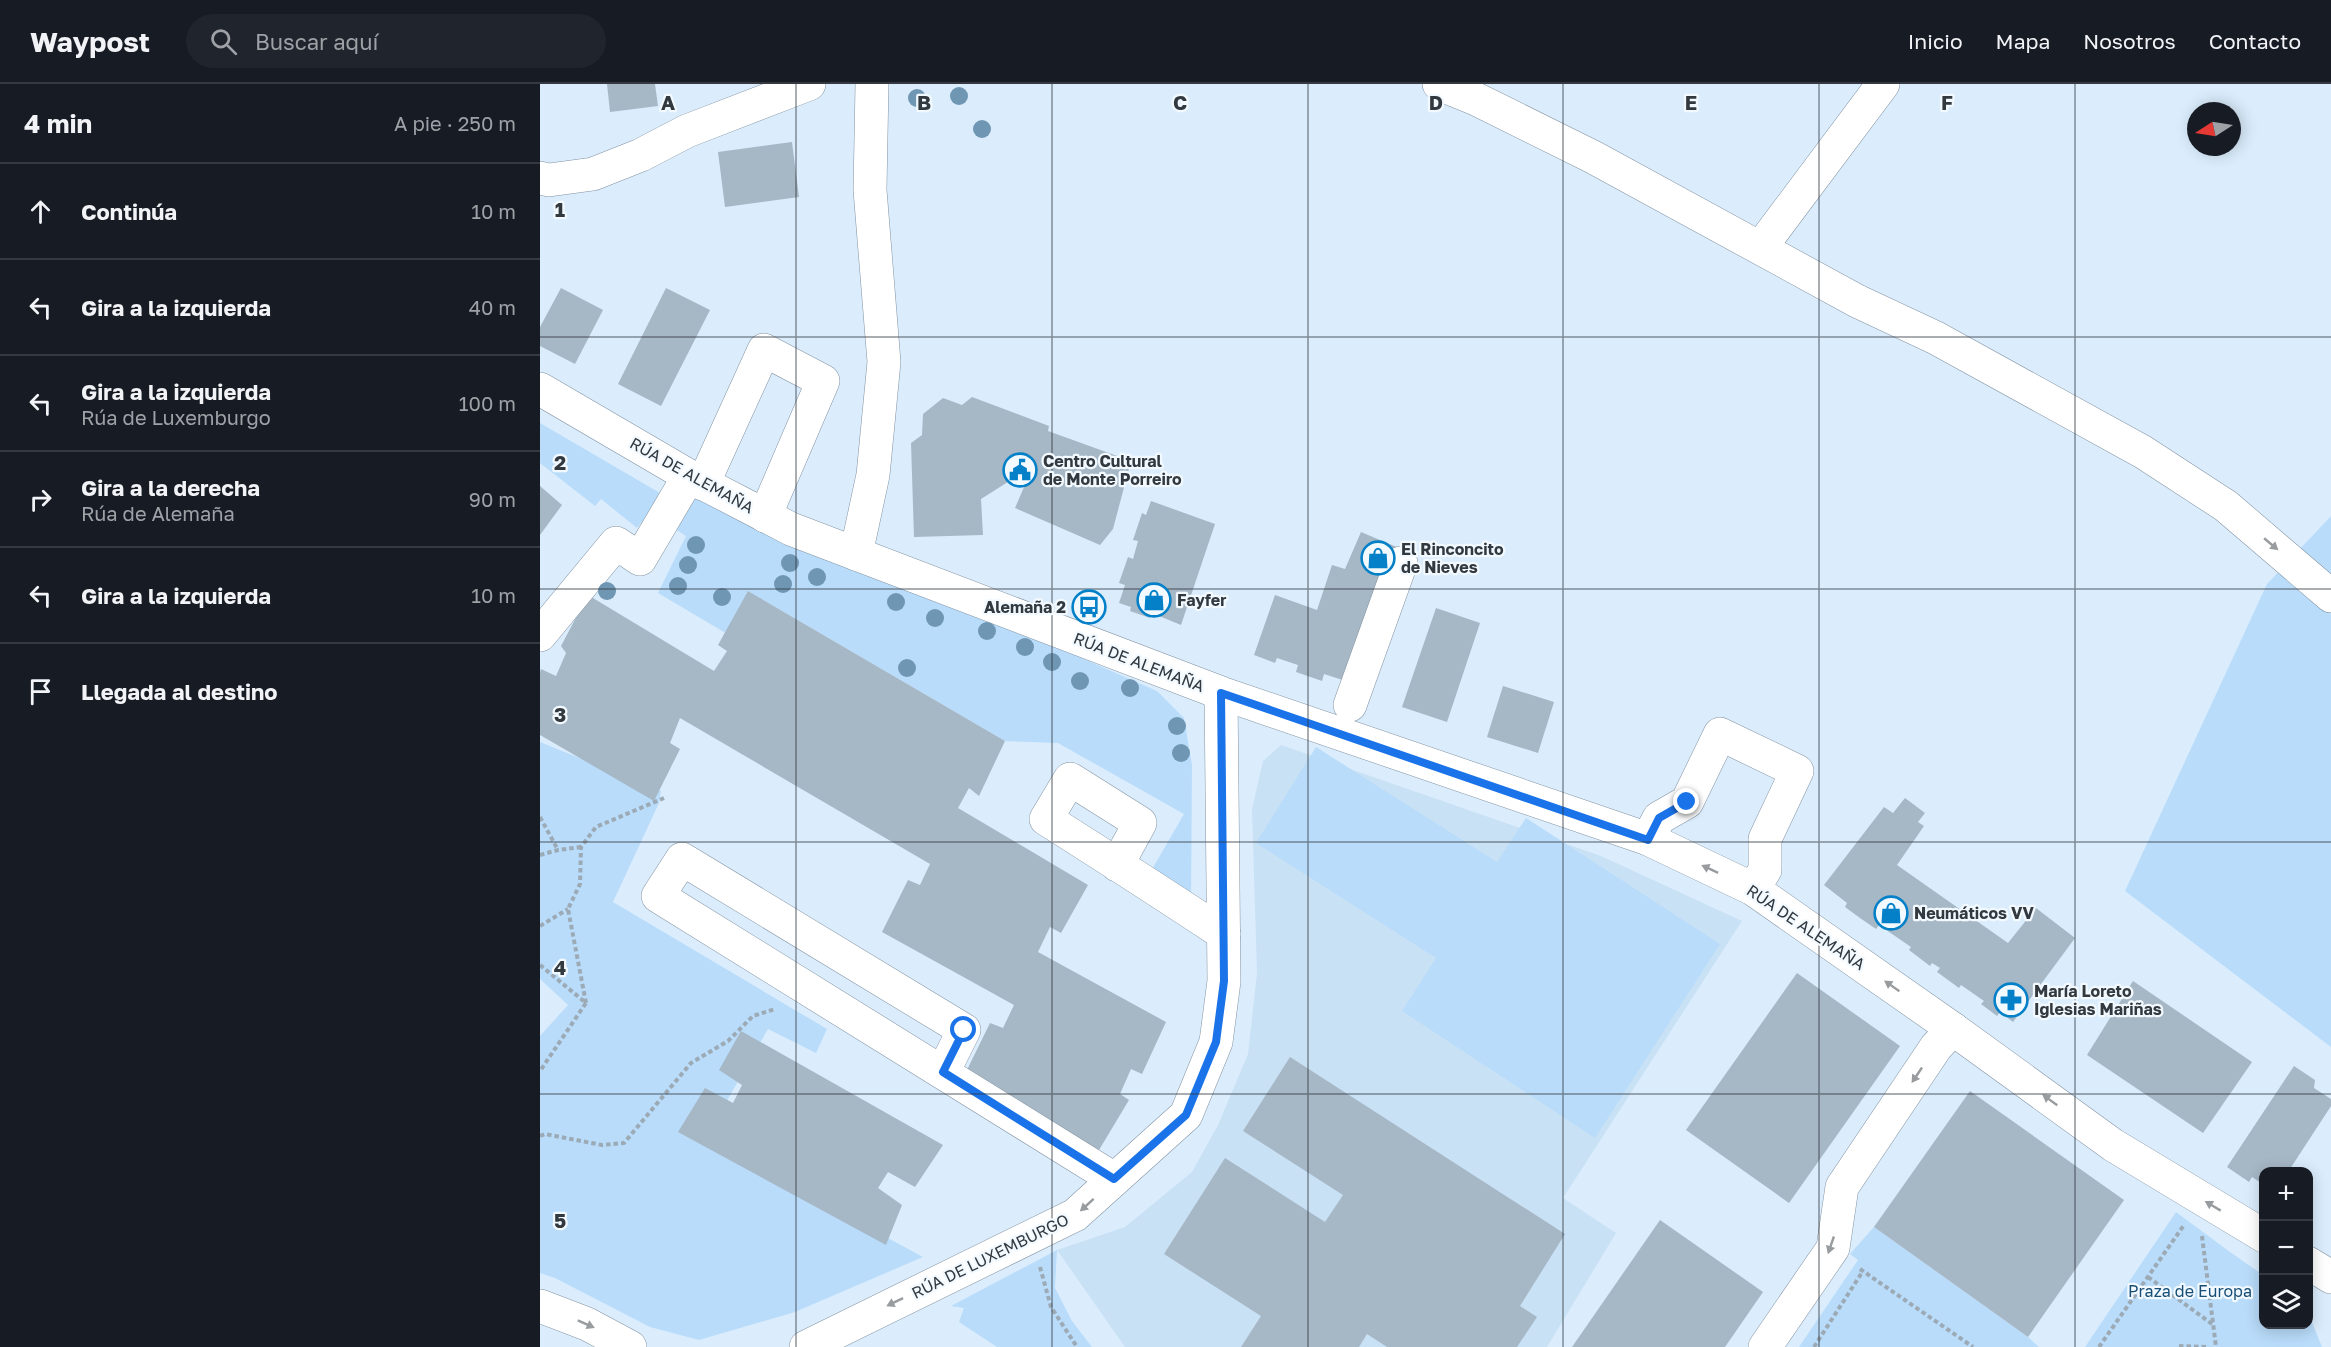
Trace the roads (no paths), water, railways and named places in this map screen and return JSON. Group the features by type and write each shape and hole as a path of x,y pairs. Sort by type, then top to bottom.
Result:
{"street":[{"path":"540,178 549,180 593,174 642,155 687,130 809,84"},
{"path":"856,554 873,475 884,362 870,190 872,84"},
{"path":"1439,84 1476,99 1593,157 1857,301 1936,338 2143,452 2226,506 2331,596"},
{"path":"1761,247 1883,84"},
{"path":"540,635 616,543 640,559 696,480 764,350 823,381 765,516"},
{"name":"RÚA DE ALEMAÑA","path":"540,389 696,480 791,529 1221,693 1648,840 1754,890 1953,1029 2113,1145 2259,1233"},
{"path":"1350,705 1401,563"},
{"name":"RÚA DE LUXEMBURGO","path":"806,1347 1075,1215 1186,1115 1216,1042 1224,981 1221,693"},
{"path":"1648,840 1659,818 1687,802 1720,734 1797,771 1765,838 1765,870 1754,890"},
{"path":"943,1072 964,1030 682,859 658,896 1114,1179"},
{"path":"1117,865 1224,934"},
{"path":"1765,1347 1833,1248 1842,1187 1936,1047 1953,1029"},
{"path":"2313,1266 2331,1276"},
{"path":"540,1306 587,1324 630,1347"}],"place":[{"name":"Centro Cultural de Monte Porreiro","path":"1020,470"},
{"name":"El Rinconcito de Nieves","path":"1378,558"},
{"name":"Fayfer","path":"1154,600"},
{"name":"Alemaña 2","path":"1089,607"},
{"name":"Neumáticos VV","path":"1891,913"},
{"name":"María Loreto Iglesias Mariñas","path":"2011,1000"}],"park label":[{"name":"Praza de Europa","path":"2190,1291"}]}
